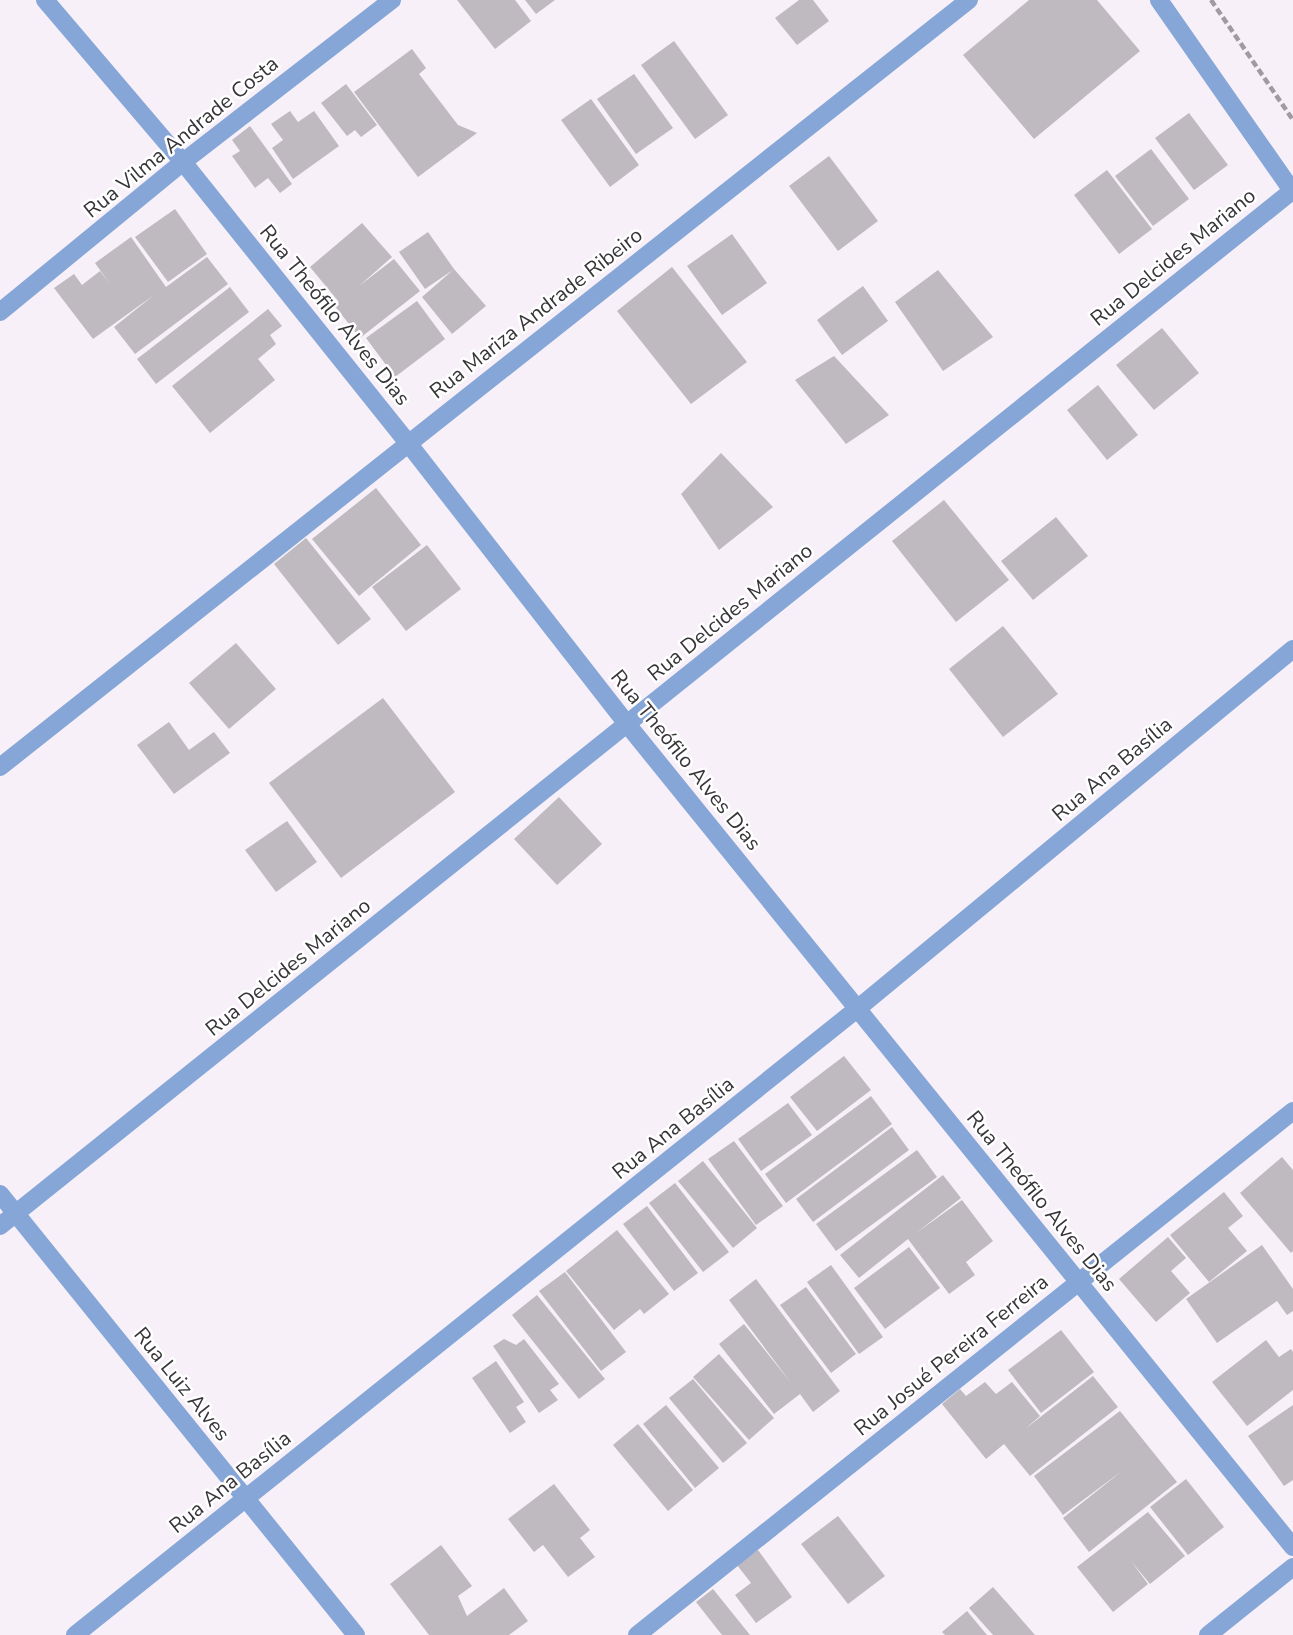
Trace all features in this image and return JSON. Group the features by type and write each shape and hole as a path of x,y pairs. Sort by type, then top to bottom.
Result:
{"street":[{"name":"Rua Theófilo Alves Dias","path":"45,0 183,162 408,443 627,724 1293,1547"},
{"name":"Rua Vilma Andrade Costa","path":"0,312 183,162 392,0"},
{"name":"Rua Mariza Andrade Ribeiro","path":"0,767 969,0"},
{"path":"1158,0 1293,191"},
{"name":"Rua Delcides Mariano","path":"0,1226 1293,191"},
{"name":"Rua Ana Basília","path":"75,1635 857,1009 1293,649"},
{"name":"Rua Josué Pereira Ferreira","path":"637,1635 1293,1111"},
{"name":"Rua Luiz Alves","path":"0,1194 356,1635"},
{"path":"1208,1635 1293,1567"}],"path":[{"path":"1212,0 1293,120"}],"building":[{"path":"457,0 515,0 531,21 495,49"},
{"path":"525,0 555,0 536,14"},
{"path":"799,0 813,0 829,21 797,45 775,18"},
{"path":"1029,0 1097,0 1140,51 1034,139 963,55"},
{"path":"674,41 728,115 695,139 641,65"},
{"path":"412,49 426,68 419,74 458,125 477,133 418,177 354,92"},
{"path":"634,74 673,128 636,154 597,99"},
{"path":"346,84 377,125 361,137 355,130 347,136 321,103"},
{"path":"591,99 639,165 610,187 561,120"},
{"path":"290,111 298,122 314,111 339,146 293,179 272,148 283,140 271,124"},
{"path":"1189,113 1228,165 1194,190 1155,138"},
{"path":"250,126 292,184 280,193 268,178 255,188 232,156 240,151 232,140"},
{"path":"1151,149 1189,199 1153,226 1115,176"},
{"path":"829,156 878,221 838,251 789,186"},
{"path":"1107,170 1152,229 1119,254 1074,195"},
{"path":"175,209 207,254 168,282 135,237"},
{"path":"362,223 392,257 359,286 394,259 420,291 360,338 334,305 339,302 310,267"},
{"path":"428,232 454,269 486,306 452,334 422,297 453,270 425,289 399,252"},
{"path":"732,234 767,283 722,315 687,266"},
{"path":"131,237 166,287 207,257 228,284 135,354 114,327 154,295 93,339 54,288 74,274 82,285 100,271 110,284 95,263"},
{"path":"672,267 747,362 691,404 617,311"},
{"path":"938,270 993,337 943,371 895,302"},
{"path":"863,286 888,321 842,355 817,320"},
{"path":"230,287 249,312 156,384 137,359"},
{"path":"417,301 445,339 395,377 366,338"},
{"path":"268,309 282,326 270,335 276,344 258,359 275,380 210,433 172,386"},
{"path":"1162,328 1199,373 1154,410 1116,365"},
{"path":"834,356 889,415 846,444 795,380"},
{"path":"1098,385 1138,435 1107,460 1067,410"},
{"path":"721,453 773,507 719,550 681,494"},
{"path":"376,488 421,545 359,596 312,539"},
{"path":"944,500 1009,580 956,622 892,541"},
{"path":"1056,517 1088,556 1033,600 1001,561"},
{"path":"306,538 371,619 338,645 274,564"},
{"path":"427,545 461,589 406,631 372,587"},
{"path":"1003,626 1058,694 1003,737 949,669"},
{"path":"236,643 276,689 229,729 189,683"},
{"path":"383,698 455,792 341,878 269,783"},
{"path":"169,722 189,750 214,732 230,753 174,794 137,745"},
{"path":"559,797 602,844 557,885 514,839"},
{"path":"287,821 317,862 276,892 245,850"},
{"path":"844,1056 871,1090 817,1131 790,1097"},
{"path":"871,1096 892,1124 786,1203 765,1174"},
{"path":"788,1103 812,1135 761,1171 738,1139"},
{"path":"892,1127 909,1150 813,1222 796,1199"},
{"path":"734,1141 783,1206 756,1225 708,1159"},
{"path":"917,1150 937,1177 836,1251 816,1224"},
{"path":"1282,1157 1293,1170 1291,1253 1240,1193"},
{"path":"703,1161 757,1228 733,1248 678,1181"},
{"path":"943,1175 961,1198 916,1233 962,1200 993,1241 966,1262 975,1275 949,1294 908,1239 859,1278 840,1255"},
{"path":"675,1183 729,1252 703,1272 649,1203"},
{"path":"1224,1192 1243,1216 1228,1228 1247,1251 1209,1282 1170,1235"},
{"path":"647,1206 698,1273 674,1291 623,1224"},
{"path":"617,1230 669,1294 644,1314 640,1309 614,1330 566,1271"},
{"path":"1168,1237 1186,1258 1171,1271 1190,1293 1156,1322 1119,1279"},
{"path":"1262,1245 1293,1289 1293,1311 1287,1315 1277,1301 1217,1343 1186,1299"},
{"path":"909,1247 940,1288 885,1329 854,1288"},
{"path":"831,1265 883,1337 859,1354 807,1282"},
{"path":"565,1272 626,1352 601,1371 539,1291"},
{"path":"756,1279 840,1391 813,1412 800,1394 774,1414 719,1344 744,1324 791,1383 729,1300"},
{"path":"806,1287 856,1354 831,1373 780,1305"},
{"path":"537,1295 605,1379 579,1399 512,1315"},
{"path":"1061,1330 1094,1372 1041,1413 1008,1370"},
{"path":"504,1339 516,1345 524,1339 559,1384 550,1390 558,1400 539,1413 493,1346"},
{"path":"1266,1340 1279,1357 1291,1349 1293,1352 1293,1390 1247,1426 1212,1382"},
{"path":"719,1354 774,1418 749,1440 693,1377"},
{"path":"496,1361 524,1402 516,1407 526,1422 510,1433 472,1378"},
{"path":"1093,1376 1118,1407 1030,1476 1004,1444 986,1459 942,1404 960,1389 966,1396 985,1382 996,1394 1012,1382 1040,1416 1025,1429"},
{"path":"693,1379 747,1443 723,1463 669,1398"},
{"path":"666,1405 719,1468 695,1488 643,1424"},
{"path":"1293,1405 1293,1480 1284,1486 1248,1436"},
{"path":"1120,1411 1177,1482 1089,1552 1063,1518 1122,1471 1063,1515 1034,1476"},
{"path":"638,1424 693,1490 668,1511 613,1445"},
{"path":"1186,1479 1224,1527 1188,1555 1150,1507"},
{"path":"554,1484 590,1530 580,1538 595,1557 568,1577 543,1545 534,1552 508,1519"},
{"path":"1148,1512 1185,1556 1150,1584 1131,1561 1148,1584 1113,1612 1077,1567"},
{"path":"838,1516 885,1576 848,1604 801,1544"},
{"path":"441,1545 472,1586 458,1596 467,1616 504,1588 528,1621 509,1635 429,1635 390,1584"},
{"path":"758,1550 792,1597 756,1623 735,1595 751,1583 737,1565"},
{"path":"993,1587 1035,1635 993,1635 969,1608"},
{"path":"713,1589 750,1635 722,1635 696,1602"},
{"path":"967,1611 987,1635 945,1635 942,1632"}]}
